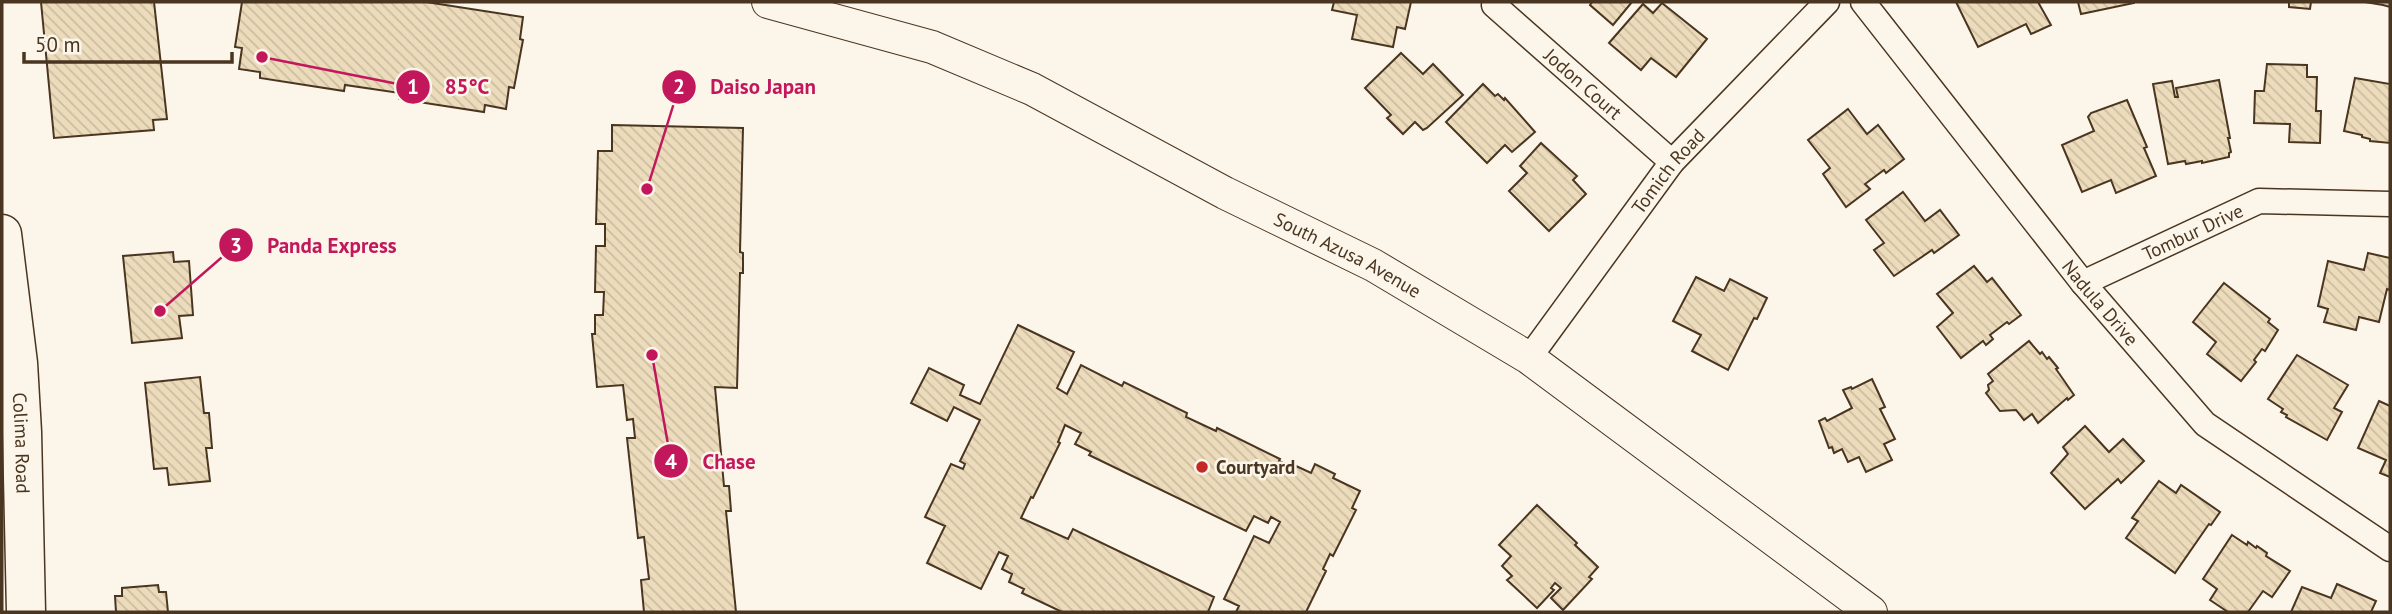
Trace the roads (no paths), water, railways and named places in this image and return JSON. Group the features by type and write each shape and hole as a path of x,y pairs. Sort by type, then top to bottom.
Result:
{"main road":[{"name":"Colima Road","path":"2,234 18,363 13,517 26,612"}],"street":[{"name":"South Azusa Avenue","path":"768,2 932,47 1032,89 1225,192 1373,265 1529,358 1871,612"},
{"name":"Tomich Road","path":"1529,358 1672,162 1827,2"},
{"name":"Nadula Drive","path":"1863,2 2083,283 2205,424 2390,549"},
{"name":"Jodon Court","path":"1494,5 1672,162"},
{"name":"Tombur Drive","path":"2083,283 2259,201 2390,204"}],"place":[{"name":"85°C","path":"262,57"},
{"name":"Daiso Japan","path":"647,189"},
{"name":"Panda Express","path":"160,311"},
{"name":"Chase","path":"652,355"},
{"name":"Courtyard","path":"1202,467"}]}
